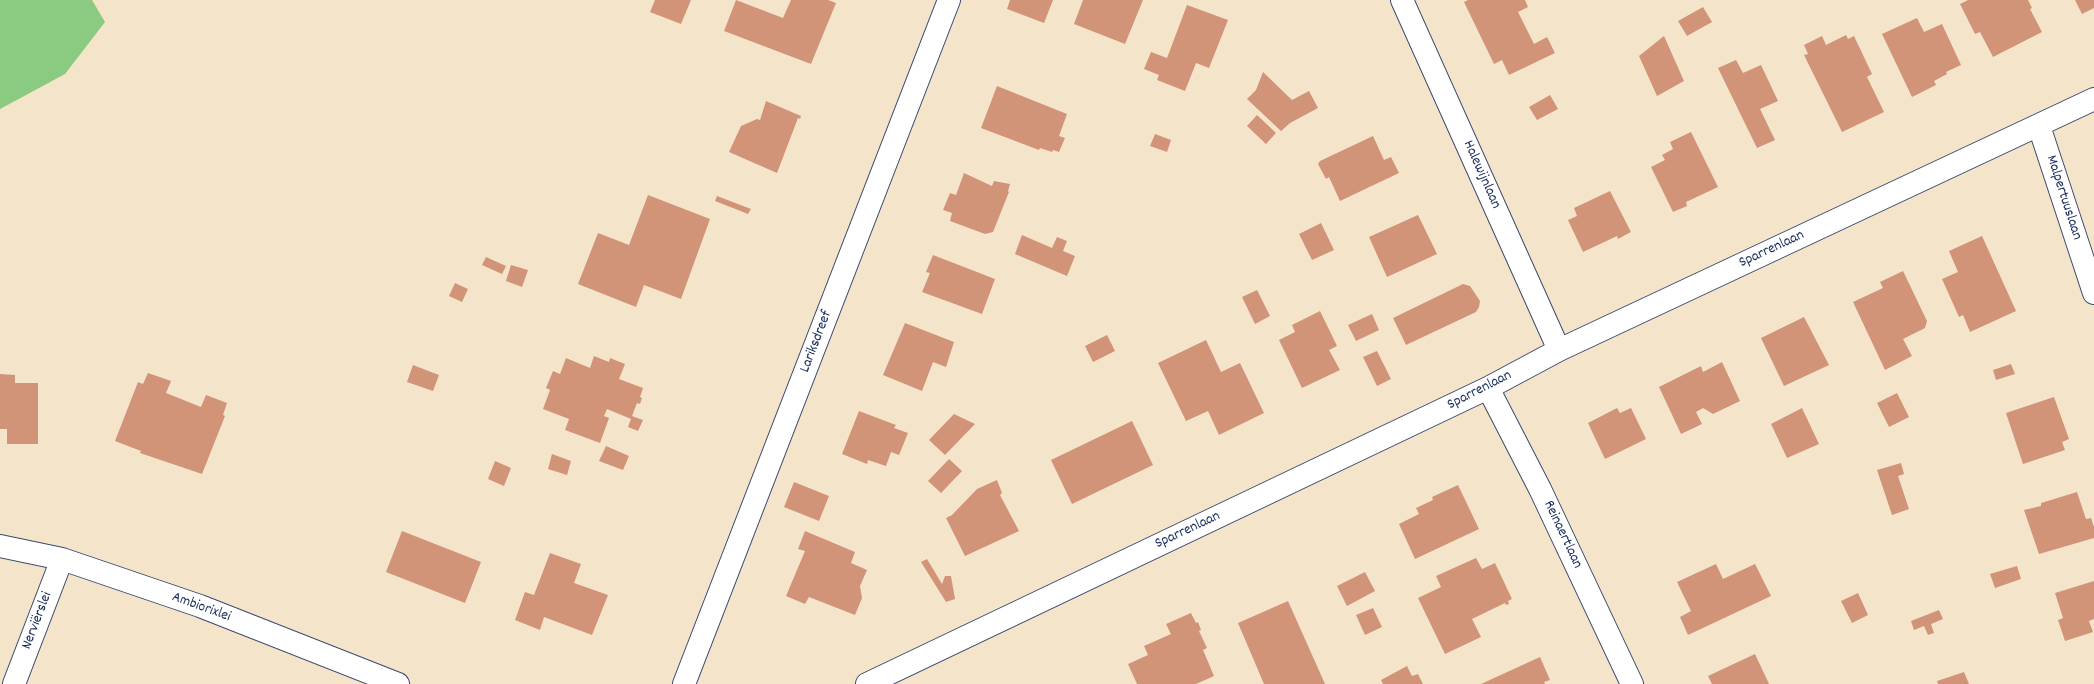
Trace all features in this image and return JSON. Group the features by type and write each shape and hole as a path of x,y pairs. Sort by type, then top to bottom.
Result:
{"street":[{"name":"Lariksdreef","path":"684,684 949,0"},
{"name":"Halewijnlaan","path":"1402,0 1559,350"},
{"name":"Sparrenlaan","path":"867,684 1488,388 1559,350 2094,99"},
{"name":"Malpertuuslaan","path":"2039,126 2094,293"},
{"name":"Reinaertlaan","path":"1488,388 1540,489 1632,684"},
{"name":"Ambiorixlei","path":"0,546 62,559 200,606 398,684"},
{"name":"Nerviërslei","path":"14,684 62,559"}],"green space":[{"path":"0,0 92,0 105,22 65,74 0,109"}],"building":[{"path":"655,0 691,0 681,24 650,12"},
{"path":"736,0 783,18 791,0 828,0 836,3 811,64 724,31"},
{"path":"1010,0 1053,0 1044,23 1007,9"},
{"path":"1083,0 1143,0 1125,44 1074,24"},
{"path":"1468,0 1525,0 1528,7 1518,12 1534,44 1547,37 1555,53 1509,75 1502,60 1494,64 1464,2"},
{"path":"1968,0 2028,0 2032,8 2030,9 2042,32 1993,57 1980,32 1975,34 1960,4"},
{"path":"2075,0 2094,0 2094,8 2082,14"},
{"path":"1187,5 1228,20 1209,68 1196,63 1185,91 1157,80 1159,75 1144,69 1151,52 1167,58"},
{"path":"1703,7 1712,22 1687,36 1678,21"},
{"path":"1917,18 1924,32 1942,24 1961,65 1946,72 1947,74 1934,81 1936,85 1912,97 1882,34"},
{"path":"1846,35 1848,39 1854,36 1872,74 1867,77 1884,112 1842,132 1804,55 1808,54 1804,45 1822,36 1826,45"},
{"path":"1664,36 1684,81 1657,96 1639,56"},
{"path":"1736,60 1743,73 1761,65 1778,101 1760,109 1775,140 1757,148 1718,68"},
{"path":"1263,72 1292,100 1309,91 1318,108 1290,123 1281,131 1247,99 1256,90"},
{"path":"997,86 1067,114 1059,136 1065,138 1059,152 1053,150 1052,152 1040,148 1039,150 981,128"},
{"path":"1550,95 1558,109 1537,120 1529,107"},
{"path":"766,101 801,116 800,119 798,118 777,173 729,152 741,126 757,119 760,120"},
{"path":"1257,115 1276,133 1266,144 1247,126"},
{"path":"1691,132 1718,187 1686,202 1687,206 1673,212 1651,167 1665,160 1662,155 1673,149 1670,142"},
{"path":"1155,134 1171,140 1167,152 1150,146"},
{"path":"1373,136 1384,160 1391,157 1399,173 1340,201 1329,177 1326,179 1318,164 1320,161"},
{"path":"964,173 992,186 994,181 1010,184 1009,192 993,232 985,234 950,221 952,213 943,210 950,193 956,195"},
{"path":"1610,191 1631,232 1618,239 1617,236 1583,252 1568,220 1577,216 1574,208"},
{"path":"648,195 710,219 681,299 644,285 636,307 578,284 598,233 629,245"},
{"path":"717,196 751,209 748,214 715,201"},
{"path":"1418,215 1437,254 1387,277 1369,237"},
{"path":"1321,223 1334,250 1312,260 1299,234"},
{"path":"1022,235 1052,248 1057,237 1067,241 1063,251 1075,256 1067,276 1015,254"},
{"path":"1982,236 2016,311 1970,332 1963,315 1959,317 1942,279 1958,272 1949,251"},
{"path":"933,255 995,279 982,314 922,292 930,273 926,272"},
{"path":"486,257 506,266 502,274 482,265"},
{"path":"511,265 528,270 522,287 506,281"},
{"path":"1903,271 1927,321 1925,328 1903,339 1912,356 1885,370 1853,302 1883,288 1880,282"},
{"path":"455,283 468,289 462,302 449,296"},
{"path":"1463,284 1470,286 1480,301 1476,312 1406,345 1393,318"},
{"path":"1257,290 1270,316 1255,324 1242,297"},
{"path":"1320,311 1337,346 1329,350 1340,370 1302,388 1279,340 1295,332 1292,325"},
{"path":"1372,314 1379,330 1356,341 1348,325"},
{"path":"1804,317 1829,365 1784,386 1761,338"},
{"path":"905,323 954,342 946,367 933,362 922,391 883,375"},
{"path":"1107,335 1115,351 1093,362 1085,346"},
{"path":"1206,340 1221,372 1240,363 1264,413 1219,435 1208,411 1186,421 1158,363"},
{"path":"1377,351 1391,379 1377,386 1363,357"},
{"path":"594,356 609,362 610,358 625,364 619,379 643,388 640,397 642,398 640,404 637,403 632,416 643,420 638,431 628,427 631,419 607,409 604,416 609,418 600,443 565,430 569,419 543,409 550,390 546,388 553,371 560,374 566,358 590,368"},
{"path":"1722,362 1740,401 1713,414 1703,408 1696,412 1702,424 1681,434 1659,387 1701,366 1703,372"},
{"path":"2011,364 2015,374 1996,380 1993,370"},
{"path":"413,365 439,375 433,391 407,382"},
{"path":"148,373 171,381 166,393 201,407 206,395 227,403 223,415 225,416 202,474 140,453 141,451 115,441 138,382 143,384"},
{"path":"0,374 15,375 15,383 38,383 38,444 7,444 7,429 0,429"},
{"path":"1897,393 1909,417 1889,427 1877,403"},
{"path":"2054,397 2069,439 2062,442 2065,450 2023,464 2006,413"},
{"path":"1617,408 1620,413 1631,408 1646,439 1605,459 1588,423"},
{"path":"1802,408 1819,444 1787,458 1771,424"},
{"path":"859,411 896,425 894,428 908,433 899,455 891,452 886,466 868,460 867,464 842,454"},
{"path":"954,414 975,424 945,455 929,440"},
{"path":"1132,421 1153,465 1072,504 1051,460"},
{"path":"606,446 629,456 623,470 599,461"},
{"path":"552,454 571,461 567,475 548,469"},
{"path":"949,459 962,471 941,493 928,481"},
{"path":"495,461 511,468 504,486 488,479"},
{"path":"1901,463 1904,474 1898,476 1909,509 1892,515 1877,470"},
{"path":"997,480 1002,493 1000,495 1019,531 965,556 946,518 952,515 977,489"},
{"path":"794,482 829,496 819,521 784,507"},
{"path":"1458,485 1479,529 1415,559 1399,524 1419,514 1416,508 1433,500 1432,497"},
{"path":"2077,492 2086,519 2091,518 2094,527 2094,538 2039,554 2024,510 2041,506 2041,503"},
{"path":"402,531 481,562 465,603 386,572"},
{"path":"805,531 855,552 851,563 867,570 860,586 862,598 855,615 809,597 805,604 786,596 805,551 798,549"},
{"path":"550,553 581,564 574,583 608,595 592,635 544,617 540,630 515,620 525,592 534,595"},
{"path":"1476,558 1482,569 1495,563 1512,599 1508,601 1509,604 1506,605 1505,603 1472,619 1481,637 1445,654 1418,598 1441,587 1436,576"},
{"path":"927,559 942,584 945,576 951,576 955,599 946,602 921,562"},
{"path":"1716,564 1723,579 1755,564 1771,596 1688,635 1680,617 1691,611 1677,582"},
{"path":"2017,566 2021,579 1995,588 1990,574"},
{"path":"1365,572 1375,591 1347,606 1337,586"},
{"path":"2094,581 2094,619 2089,621 2093,632 2065,641 2058,620 2063,618 2055,593"},
{"path":"1858,593 1868,615 1852,623 1841,601"},
{"path":"1288,601 1325,684 1264,684 1238,623"},
{"path":"1373,608 1382,627 1365,635 1356,615"},
{"path":"1939,610 1943,619 1931,624 1934,633 1928,635 1924,626 1914,630 1911,621"},
{"path":"1191,613 1196,623 1198,622 1201,630 1199,631 1207,648 1203,650 1214,676 1196,684 1137,684 1128,664 1148,655 1144,646 1171,634 1166,624"},
{"path":"1755,654 1769,684 1712,684 1708,676"},
{"path":"1540,657 1550,680 1544,682 1545,684 1481,684"},
{"path":"1407,666 1412,676 1418,674 1423,684 1383,684 1381,680"},
{"path":"1964,672 1969,684 1938,684 1937,681"}]}
